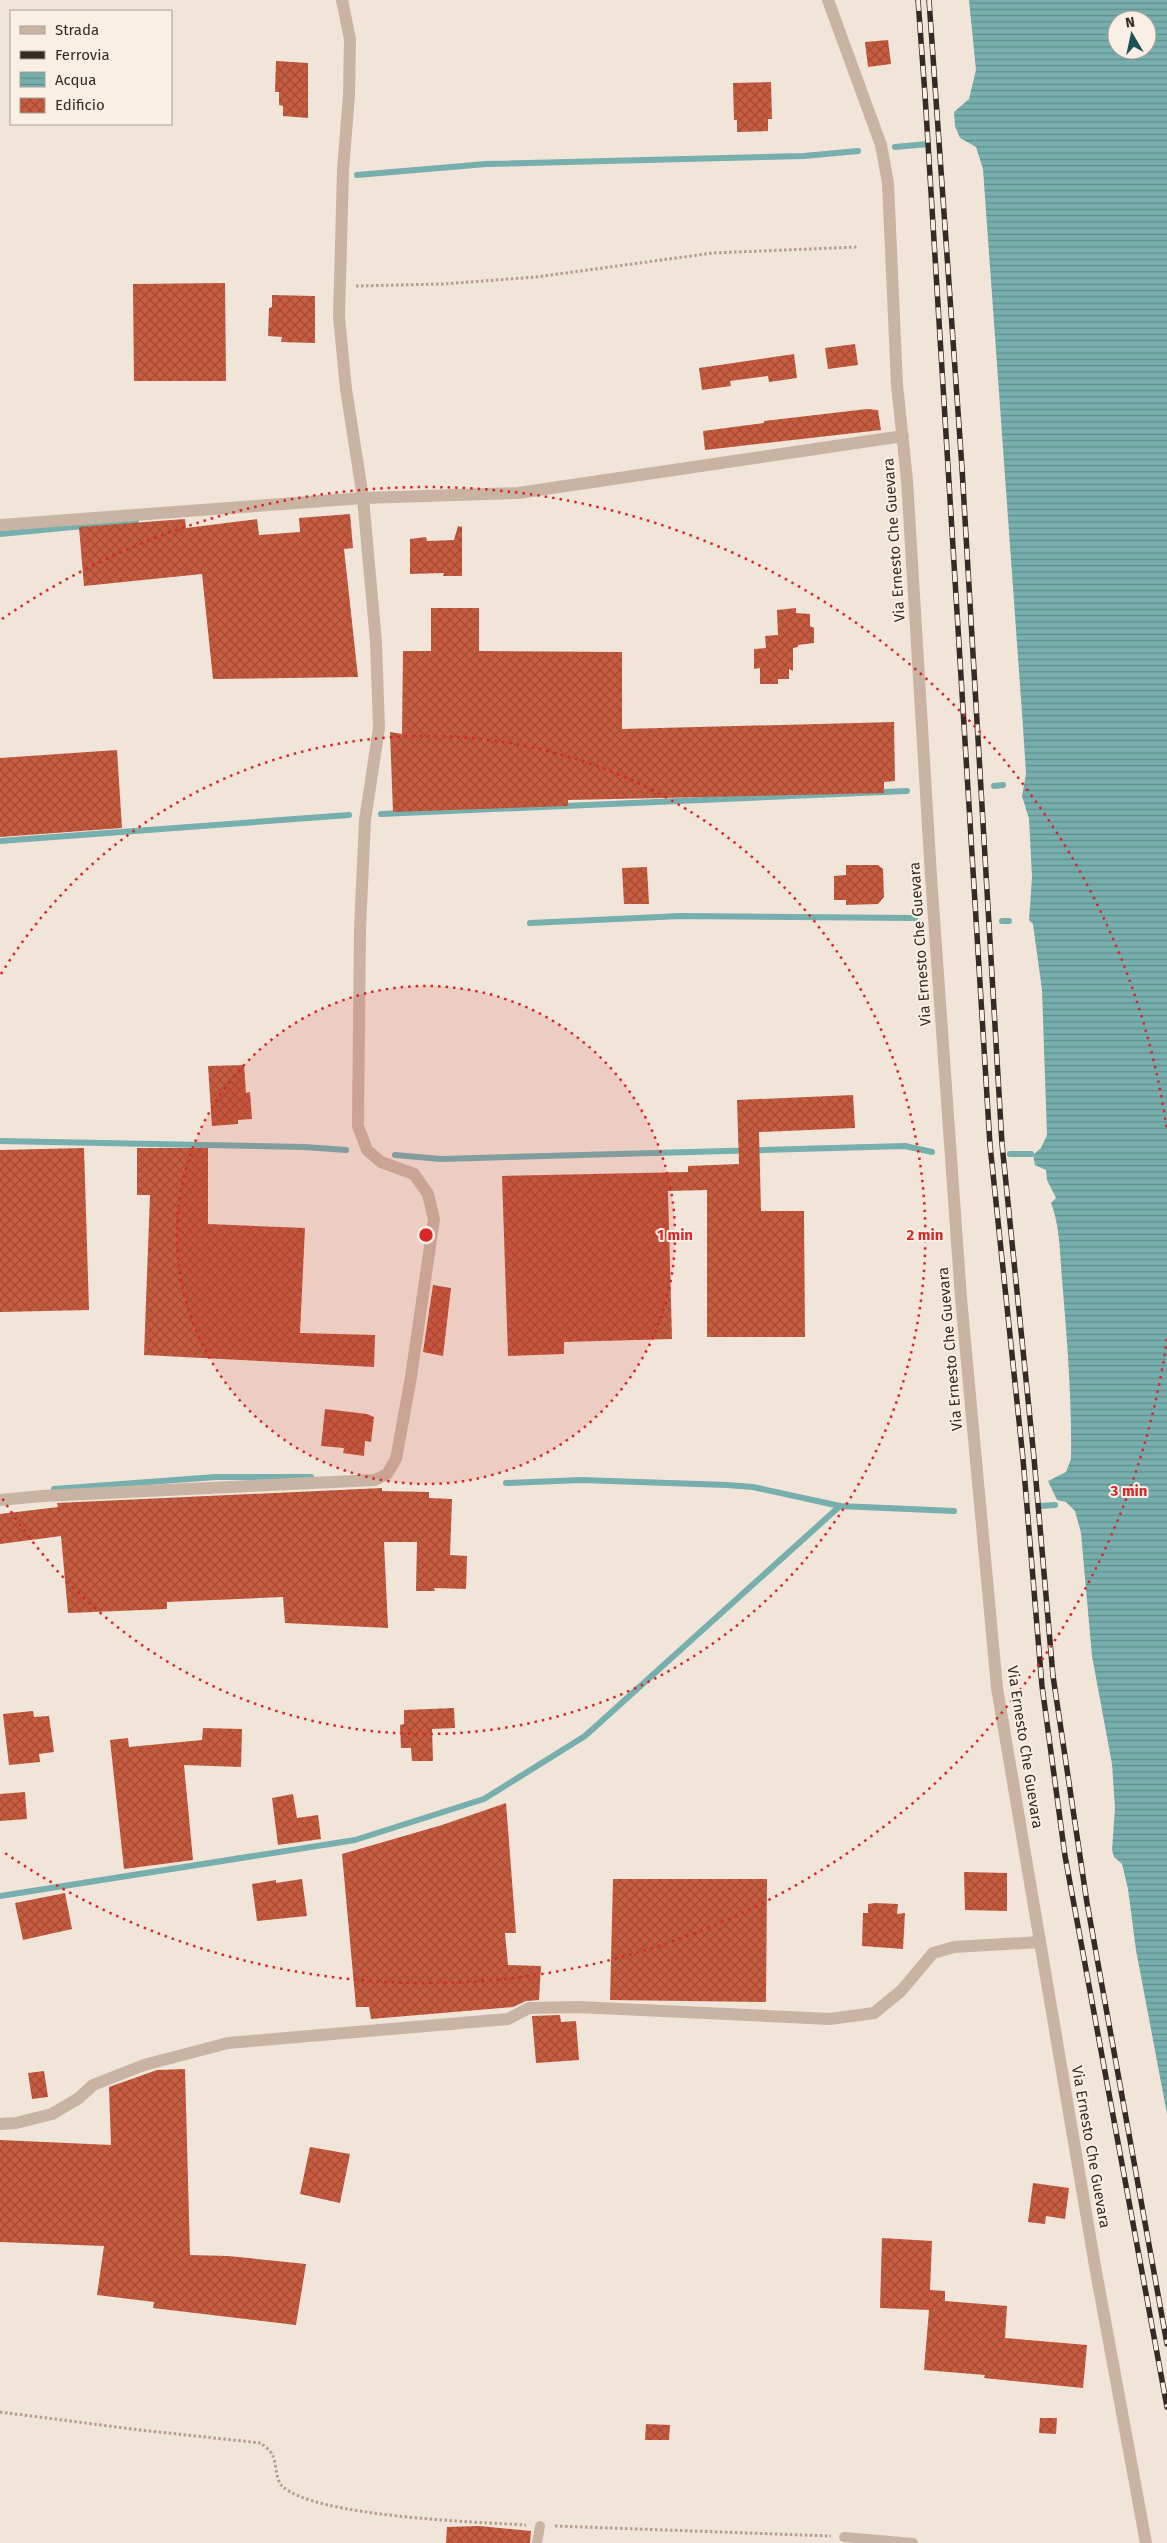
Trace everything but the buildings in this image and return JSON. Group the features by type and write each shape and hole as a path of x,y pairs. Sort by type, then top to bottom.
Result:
{"street":[{"path":"0,1500 42,1496 375,1480 387,1474 396,1459 411,1378 434,1220 428,1194 414,1174 381,1162 367,1150 358,1126 360,929 365,820 379,728 376,642 363,498 346,388 338,286 350,48 342,0"},
{"name":"Via Ernesto Che Guevara","path":"828,0 881,145 886,173 897,385 903,436 961,1298 998,1688 1095,2266 1146,2543"},
{"path":"0,526 363,498 518,493 903,436"},
{"path":"0,2124 16,2123 52,2114 102,2081 144,2064 228,2043 508,2019 529,2008 578,2007 830,2019 874,2013 901,1991 933,1953 954,1947 1040,1942"}],"lane":[{"path":"537,2543 540,2526"},
{"path":"844,2536 913,2543"}],"path":[{"path":"338,286 443,284 536,278 713,253 857,247"},
{"path":"0,2412 261,2443 272,2454 280,2485 296,2496 335,2506 412,2518 540,2526 844,2536"}],"water":[{"path":"969,0 1167,0 1167,2114 1136,1950 1128,1889 1122,1864 1114,1857 1112,1850 1115,1808 1112,1764 1092,1656 1081,1533 1075,1511 1066,1502 1057,1500 1048,1481 1066,1472 1071,1459 1070,1392 1059,1240 1051,1203 1056,1198 1047,1180 1046,1170 1035,1165 1033,1155 1041,1148 1047,1135 1042,990 1033,924 1029,920 1032,877 1029,819 1022,796 1026,774 983,169 976,147 960,138 955,126 954,112 969,99 976,70"}],"waterway":[{"path":"895,147 928,144"},
{"path":"357,175 486,164 804,156 858,151"},
{"path":"0,534 136,521"},
{"path":"994,786 1003,785"},
{"path":"381,814 907,791"},
{"path":"0,841 349,815"},
{"path":"530,923 681,916 915,918"},
{"path":"1002,921 1009,921"},
{"path":"0,1141 304,1147 346,1150"},
{"path":"395,1155 441,1159 905,1146 932,1152"},
{"path":"1010,1154 1031,1154"},
{"path":"54,1489 216,1477 311,1477"},
{"path":"506,1483 581,1480 727,1485 753,1487 840,1506 954,1511"},
{"path":"1041,1506 1055,1505"},
{"path":"0,1896 355,1840 484,1799 585,1736 840,1506"}],"railway":[{"path":"918,0 990,1145 1023,1459 1042,1686 1065,1856 1167,2407"},
{"path":"929,0 962,468 1002,1144 1034,1458 1053,1676 1087,1903 1167,2344"}]}
